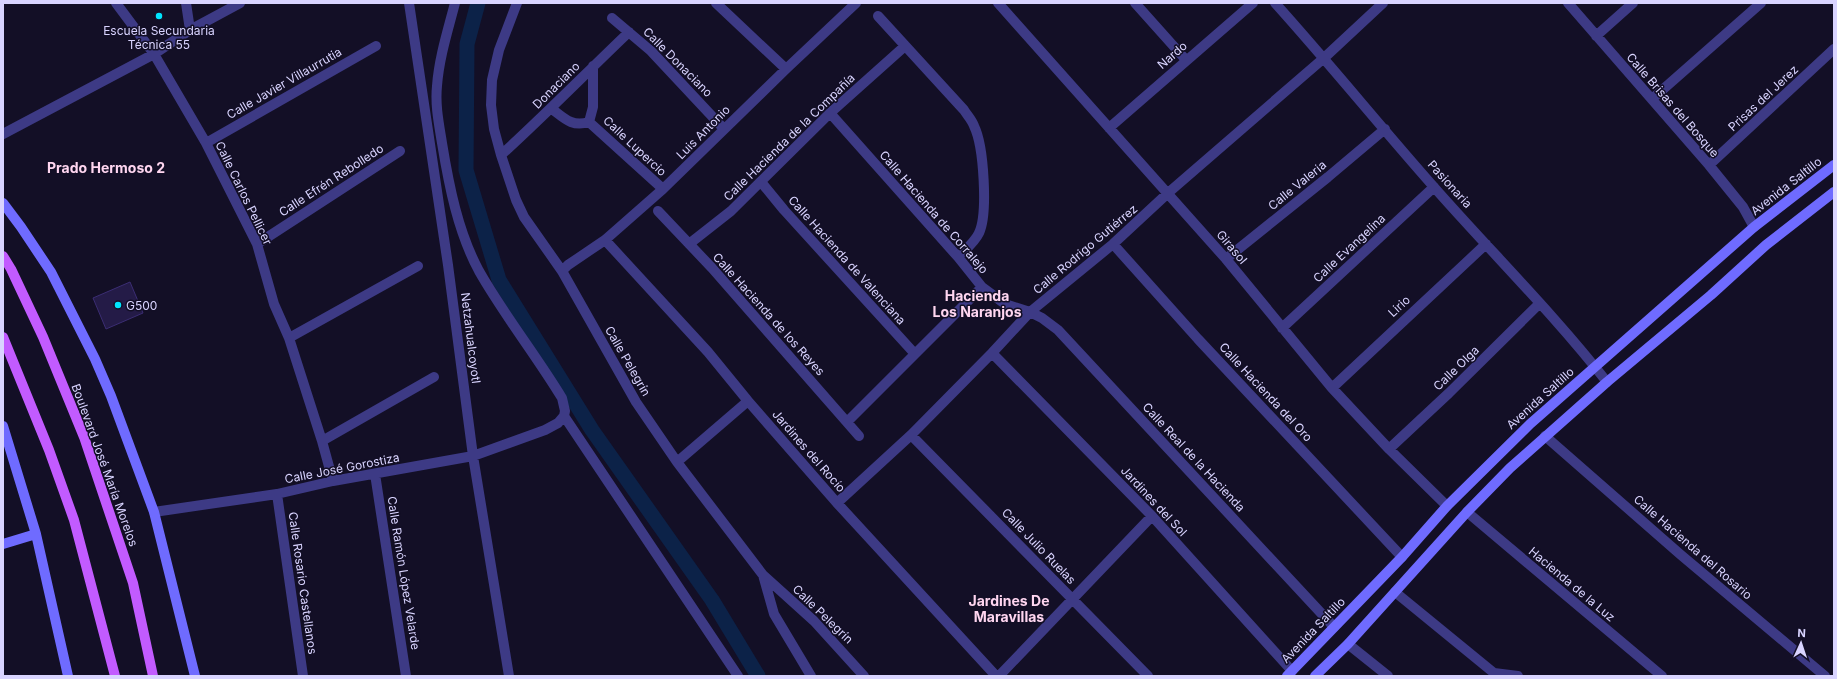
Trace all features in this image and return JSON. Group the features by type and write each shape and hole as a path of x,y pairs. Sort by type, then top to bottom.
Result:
{"main road":[{"name":"Boulevard José María Morelos","path":"3,256 43,337 84,437 133,583 153,676"},
{"path":"3,337 50,450 74,520 115,676"}],"street":[{"name":"Calle Carlos Pellicer","path":"116,3 154,54 206,143 257,244 274,304 289,338 322,441 333,481"},
{"path":"186,3 190,30"},
{"path":"3,134 154,54 190,30 240,3"},
{"name":"Netzahualcoyotl","path":"409,3 448,265 473,456 509,676"},
{"path":"455,3 442,56 437,87 440,132 455,205 464,236 480,271 562,398 565,411 564,416 738,676"},
{"path":"716,3 786,69"},
{"name":"Girasol","path":"998,3 1226,259 1332,388 1389,449 1448,506"},
{"path":"1135,3 1186,60"},
{"name":"Nardo","path":"1109,128 1253,3"},
{"name":"Pasionaria","path":"1274,3 1324,58 1434,187 1607,382"},
{"name":"Calle Rodrigo Gutiérrez","path":"837,503 911,435 1030,312 1113,244 1324,58 1383,3"},
{"name":"Calle Brisas del Bosque","path":"1568,3 1709,165 1743,208 1754,227"},
{"path":"1596,36 1633,3"},
{"path":"1652,99 1761,3"},
{"name":"Calle Pelegrín","path":"518,4 499,50 492,80 491,105 494,129 501,155 516,200 524,217 562,271 636,402 677,462 763,575 814,621 864,676"},
{"name":"Luis Antonio","path":"562,271 568,265 605,240 663,189 850,5"},
{"path":"878,16 964,110 978,135 984,184 983,219 978,234 958,257"},
{"name":"Calle Donaciano","path":"612,18 651,51 724,129"},
{"name":"Donaciano","path":"501,155 552,109 593,66 629,32"},
{"name":"Calle Javier Villaurrutia","path":"206,143 376,46"},
{"name":"Calle Hacienda de la Compañía","path":"689,244 731,211 830,113 905,46"},
{"name":"Prisas del Jerez","path":"1709,165 1834,49"},
{"path":"552,109 572,123 577,124 590,122 593,107 593,66"},
{"name":"Calle Hacienda de Corralejo","path":"830,113 958,257 982,287 1005,304 1030,312"},
{"name":"Calle Lupercio","path":"590,122 663,189"},
{"name":"Calle Valeria","path":"1226,259 1385,129"},
{"name":"Calle Efrén Rebolledo","path":"257,244 400,151"},
{"name":"Avenida Saltillo","path":"1290,673 1402,557 1448,506 1530,424 1594,366 1754,227 1834,165"},
{"name":"Calle Hacienda de Valenciana","path":"761,182 784,210 915,354"},
{"name":"Calle Evangelina","path":"1282,328 1434,187"},
{"path":"1315,676 1348,644 1494,483 1607,382 1711,296 1766,245 1834,192"},
{"path":"3,203 51,272 74,316 111,396 154,512 195,676"},
{"name":"Calle Hacienda de los Reyes","path":"658,211 859,436"},
{"name":"Jardines del Rocío","path":"605,240 708,352 748,401 837,503 996,676"},
{"name":"Calle Hacienda del Oro","path":"1113,244 1198,339 1402,557"},
{"name":"Lirio","path":"1332,388 1486,244"},
{"path":"289,338 418,266"},
{"path":"847,422 982,287"},
{"name":"Calle Olga","path":"1389,449 1449,393 1539,304"},
{"name":"Calle Real de la Hacienda","path":"1030,312 1042,318 1058,330 1334,627"},
{"name":"Jardines del Sol","path":"992,353 1152,516 1290,673"},
{"path":"322,441 434,377"},
{"path":"677,462 748,401"},
{"name":"Calle José Gorostiza","path":"154,512 277,494 333,481 473,456 545,430 558,423 564,416"},
{"path":"3,426 36,534 68,676"},
{"name":"Calle Julio Ruelas","path":"911,435 1148,676"},
{"name":"Calle Hacienda del Rosario","path":"1545,436 1681,555 1825,676"},
{"name":"Calle Ramón López Velarde","path":"375,474 406,676"},
{"name":"Calle Rosario Castellanos","path":"277,494 303,676"},
{"name":"Hacienda de la Luz","path":"1467,512 1662,676"},
{"path":"999,676 1152,516"},
{"path":"3,544 36,534"},
{"path":"763,575 774,614 811,676"},
{"path":"1395,592 1493,675 1518,676"},
{"path":"1348,644 1388,676"}],"building":[{"name":"G500","path":"130,282 143,313 106,329 93,298"}],"waterway":[{"path":"478,3 467,44 466,170 499,280 592,430 712,600 758,676"}],"place":[{"name":"Escuela Secundaria Técnica 55","path":"159,16"},
{"name":"G500","path":"118,305"}],"district":[{"name":"Prado Hermoso 2","path":"106,167"},
{"name":"Hacienda Los Naranjos","path":"977,304"},
{"name":"Jardines De Maravillas","path":"1009,608"}]}
